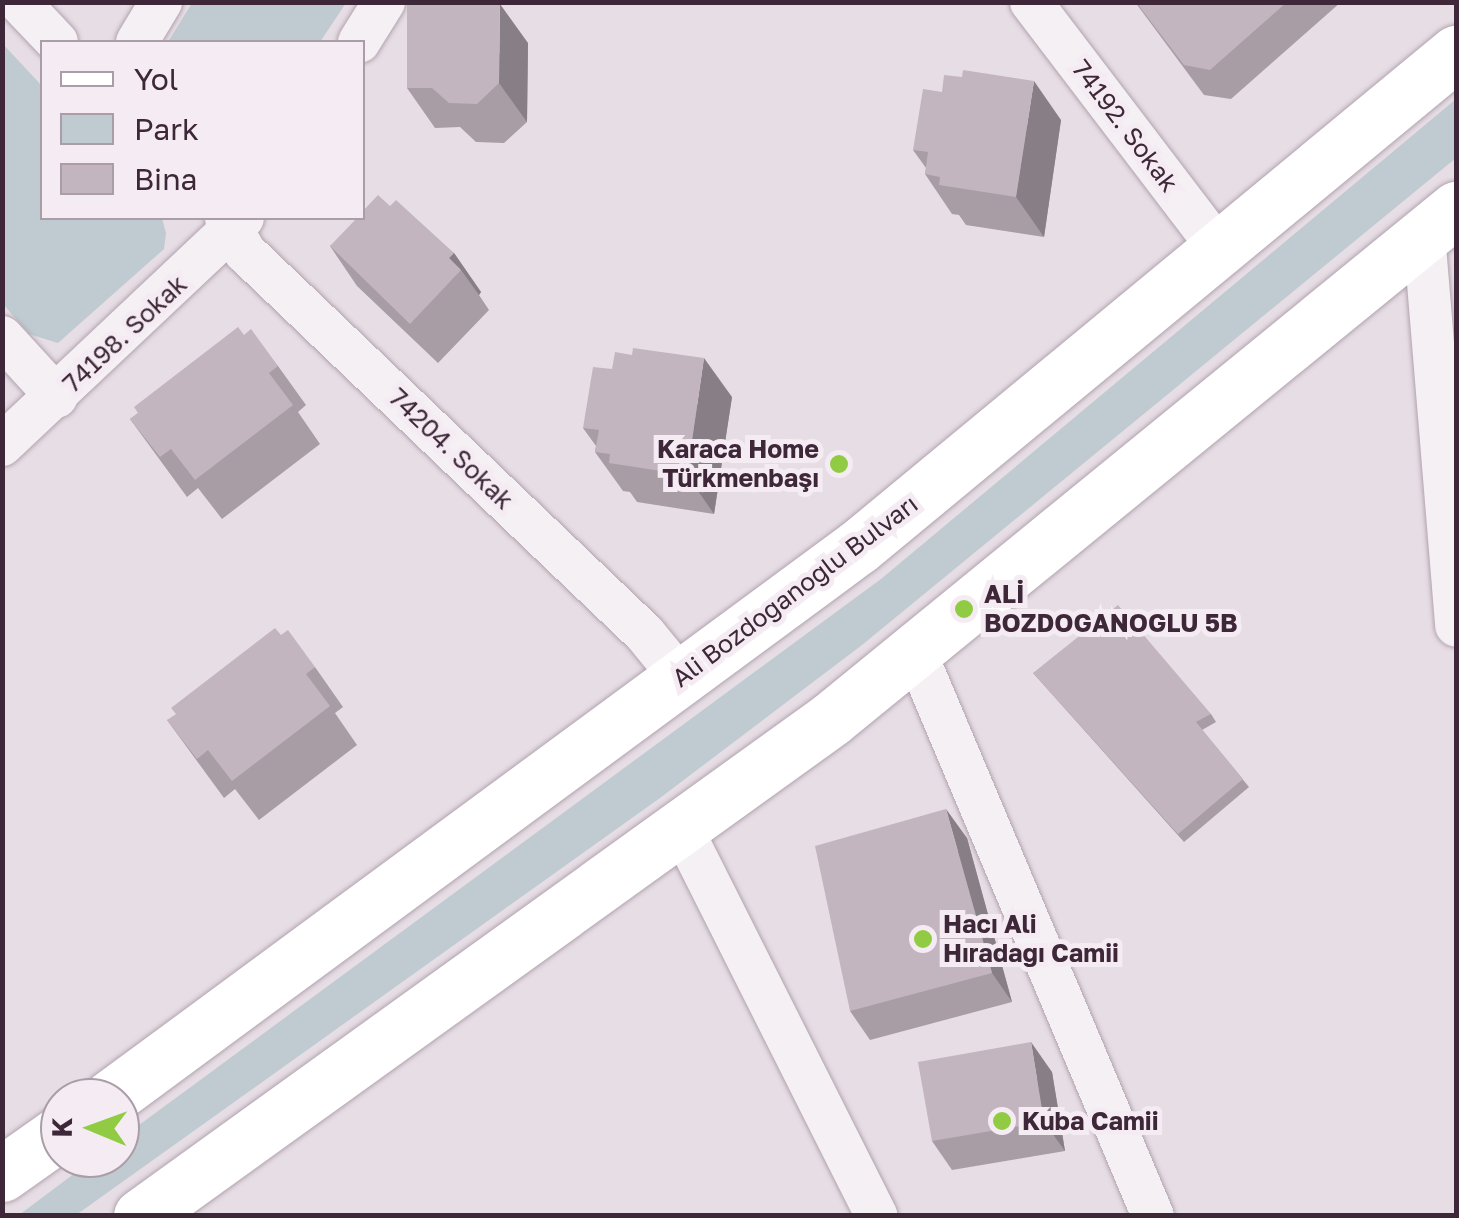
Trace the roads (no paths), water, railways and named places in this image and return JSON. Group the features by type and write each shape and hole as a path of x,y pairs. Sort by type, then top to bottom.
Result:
{"main road":[{"name":"Ali Bozdoğanoğlu Bulvarı","path":"137,1078 858,547 1456,54"},
{"path":"166,1208 682,829 915,651 1440,222"}],"street":[{"path":"19,2 55,40"},
{"path":"138,40 161,2"},
{"path":"359,40 384,2"},
{"name":"74192. Sokak","path":"1031,2 1219,249"},
{"name":"74198. Sokak","path":"2,445 57,397 234,222"},
{"name":"74204. Sokak","path":"234,222 246,252 644,634 681,678"},
{"path":"1440,222 1456,626"},
{"path":"2,337 57,397"},
{"path":"915,651 1153,1216"},
{"path":"682,829 877,1216"}],"place":[{"name":"Karaca Home Türkmenbaşı","path":"839,464"},
{"name":"ALİ BOZDOĞANOĞLU 5B","path":"964,609"},
{"name":"Hacı Ali Hıradağı Camii","path":"923,939"},
{"name":"Kuba Camii","path":"1002,1121"}]}
